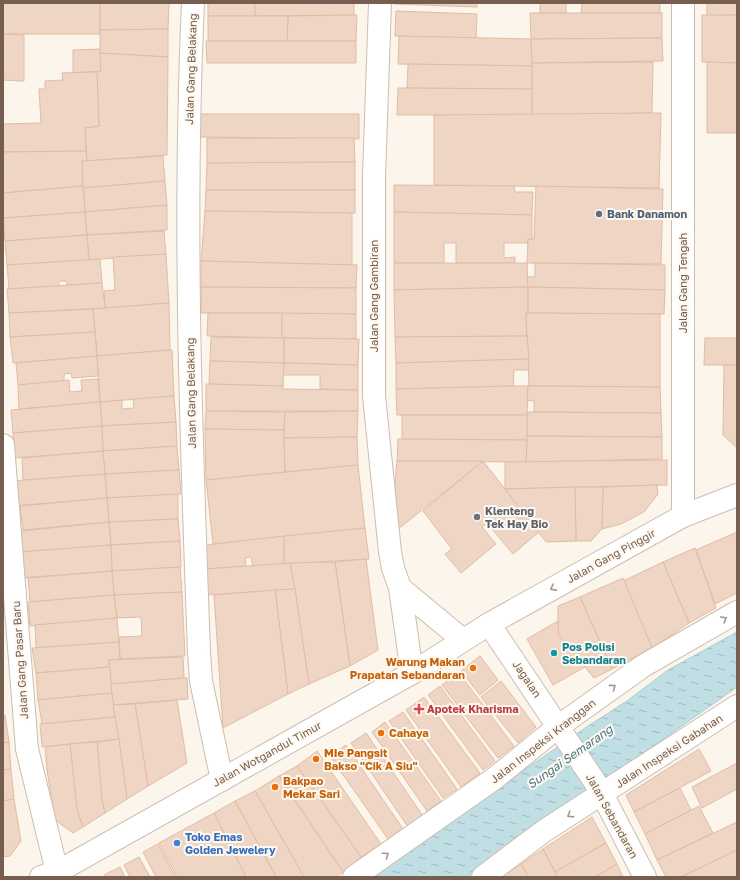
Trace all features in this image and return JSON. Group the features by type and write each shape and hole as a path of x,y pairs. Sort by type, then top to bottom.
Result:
{"street":[{"name":"Jalan Gang Belakang","path":"193,3 188,169 190,418 201,681 222,780"},
{"name":"Jalan Gang Gambiran","path":"380,3 374,176 374,396 392,568 400,588 412,673"},
{"name":"Jalan Gang Tengah","path":"683,3 683,516"},
{"name":"Jalan Gang Pasar Baru","path":"3,445 27,749 49,874"},
{"name":"Jalan Gang Pinggir","path":"489,624 683,516 737,495"},
{"name":"Jalan Gang Gambiran","path":"400,588 463,640"},
{"name":"Jalan Inspeksi Kranggan","path":"354,877 562,731 643,666 737,612"},
{"name":"Jalan Wotgandul Timur","path":"49,874 222,780 412,673 489,624"},
{"name":"Jagalan","path":"489,624 562,731"},
{"name":"Jalan Inspeksi Gabahan","path":"483,877 544,831 601,791 737,706"},
{"name":"Jalan Sebandaran","path":"562,731 601,791 645,877"}],"water":[{"name":"Sungai Semarang","path":"737,632 737,687 621,769 491,857 467,877 369,877 588,726 627,701 668,670"}],"building":[{"path":"3,3 100,3 100,34 3,34"},
{"path":"100,3 169,3 168,29 100,30"},
{"path":"208,3 255,3 255,16 208,16"},
{"path":"255,3 354,3 354,15 255,16"},
{"path":"477,3 477,7 394,4"},
{"path":"540,3 566,3 566,13 540,13"},
{"path":"582,3 660,3 660,13 581,13"},
{"path":"707,3 737,3 737,15 707,16"},
{"path":"396,11 477,14 476,38 395,36"},
{"path":"530,13 662,13 662,38 531,39"},
{"path":"357,15 356,41 287,41 288,16"},
{"path":"702,15 737,15 737,63 702,62"},
{"path":"208,16 288,16 287,41 208,41"},
{"path":"168,29 168,57 100,53 100,30"},
{"path":"3,34 24,35 24,81 3,80"},
{"path":"399,36 531,39 532,66 398,64"},
{"path":"662,38 663,61 532,63 531,39"},
{"path":"206,41 356,41 356,63 207,63"},
{"path":"100,49 101,71 73,73 73,50"},
{"path":"100,53 168,57 167,155 87,161 85,128 99,126 97,72 101,71"},
{"path":"653,62 652,113 532,115 532,63"},
{"path":"707,62 737,63 737,133 707,133"},
{"path":"408,64 532,66 532,89 407,88"},
{"path":"97,72 99,126 85,128 86,151 3,152 3,124 41,123 39,89 45,89 45,81 63,80 62,73"},
{"path":"398,88 532,89 532,115 397,115"},
{"path":"661,113 659,188 434,185 434,115"},
{"path":"199,114 359,114 359,139 200,137"},
{"path":"207,138 354,138 355,162 207,163"},
{"path":"86,151 87,161 82,161 83,186 3,193 3,152"},
{"path":"163,156 165,181 83,188 82,161"},
{"path":"355,162 355,190 206,190 207,163"},
{"path":"165,181 167,205 85,212 83,188"},
{"path":"394,185 514,186 515,192 533,192 532,215 394,212"},
{"path":"83,186 85,212 3,218 3,193"},
{"name":"Bank Danamon","path":"536,186 663,189 661,264 527,263 528,239 534,239"},
{"path":"206,190 355,190 355,213 205,211"},
{"path":"167,205 167,230 87,235 85,212"},
{"path":"205,211 352,213 352,265 201,261"},
{"path":"85,212 87,235 5,241 3,218"},
{"path":"394,212 532,215 532,239 528,239 527,243 504,243 504,258 515,257 515,263 456,263 456,243 444,243 444,263 394,263"},
{"path":"164,231 166,254 89,260 87,235"},
{"path":"87,235 89,260 7,265 5,241"},
{"path":"166,254 169,303 105,308 104,291 115,290 113,257"},
{"path":"100,259 102,283 67,285 66,281 59,281 59,286 9,289 7,265"},
{"path":"201,261 357,265 356,288 201,287"},
{"path":"394,263 527,263 528,287 394,290"},
{"path":"535,263 665,265 665,290 528,287 527,277 535,277"},
{"path":"102,283 105,308 9,313 7,289"},
{"path":"201,287 356,288 356,314 201,313"},
{"path":"528,287 528,313 526,313 527,336 395,337 394,290"},
{"path":"528,287 665,290 664,314 528,313"},
{"path":"169,303 170,350 97,356 93,309"},
{"path":"93,309 95,332 10,337 9,313"},
{"path":"208,313 282,313 282,338 207,336"},
{"path":"282,313 356,314 356,339 282,338"},
{"path":"526,313 660,314 660,387 529,386"},
{"path":"95,332 97,356 13,363 10,337"},
{"path":"527,336 529,359 396,363 395,337"},
{"path":"211,337 284,338 284,363 210,361"},
{"path":"284,338 359,339 358,365 284,363"},
{"path":"705,338 737,338 737,365 704,365"},
{"path":"172,350 174,396 100,402 97,356"},
{"path":"97,356 98,376 72,378 71,373 64,374 64,381 18,385 16,363"},
{"path":"529,359 528,370 514,370 513,386 396,389 396,363"},
{"path":"210,361 284,363 283,386 209,384"},
{"path":"284,363 358,365 358,390 320,389 320,375 283,375"},
{"path":"724,365 737,365 737,448 723,435"},
{"path":"98,379 100,402 19,409 18,385 69,380 70,392 82,391 81,380"},
{"path":"206,384 283,386 283,389 358,390 358,411 206,411"},
{"path":"528,386 527,415 397,415 396,389"},
{"path":"528,386 660,387 661,413 534,412 534,400 527,401"},
{"path":"174,396 176,422 102,426 100,402 122,400 122,409 134,408 133,399"},
{"path":"100,402 102,426 13,433 11,410"},
{"path":"206,411 285,412 284,430 205,429"},
{"path":"358,411 357,437 284,438 285,412"},
{"path":"527,412 661,413 662,437 527,436"},
{"path":"402,415 527,415 527,440 402,439"},
{"path":"176,422 177,446 103,451 102,426"},
{"path":"102,426 103,451 15,458 13,433"},
{"path":"205,429 284,430 285,472 206,480"},
{"path":"527,436 662,437 662,459 526,462"},
{"path":"357,437 358,465 285,472 284,438"},
{"path":"398,439 527,440 526,462 397,461"},
{"path":"177,446 179,470 105,474 103,451"},
{"path":"103,451 105,474 23,480 22,458"},
{"path":"667,460 667,485 505,489 505,462"},
{"path":"397,461 483,461 397,530 394,493"},
{"name":"Klenteng Tek Hay Bio","path":"483,461 539,532 513,554 487,523 482,527 496,544 461,573 445,554 452,549 423,511"},
{"path":"358,465 365,528 213,544 206,480"},
{"path":"179,470 181,494 107,498 105,474"},
{"path":"105,474 107,498 14,506 12,481"},
{"path":"657,485 658,494 644,512 621,524 602,529 603,487"},
{"path":"575,487 603,487 602,529 591,541 576,541"},
{"path":"575,487 576,541 546,542 505,489"},
{"path":"178,494 178,519 109,522 107,498"},
{"path":"107,498 109,522 23,530 20,506"},
{"path":"178,519 180,541 111,545 109,522"},
{"path":"109,522 111,545 22,552 21,531"},
{"path":"365,528 369,559 284,564 284,536"},
{"path":"737,532 737,593 715,604 696,550"},
{"path":"284,536 284,564 253,566 251,557 245,558 246,566 206,569 206,545"},
{"path":"180,541 181,567 112,571 111,545"},
{"path":"111,545 112,571 21,578 19,552"},
{"path":"695,548 716,608 689,623 663,562"},
{"path":"366,559 378,650 350,666 335,562"},
{"path":"335,562 350,666 309,684 290,563"},
{"path":"663,562 689,623 652,648 623,581"},
{"path":"290,563 295,589 207,595 206,569"},
{"path":"180,567 182,592 114,595 112,571"},
{"path":"112,571 114,595 30,602 28,578"},
{"path":"623,578 652,648 612,669 580,597"},
{"path":"295,589 309,684 288,694 275,590"},
{"path":"275,590 288,694 223,728 214,595"},
{"path":"182,592 185,656 120,659 119,637 142,636 141,617 117,618 114,595"},
{"path":"114,595 117,618 30,626 28,602"},
{"path":"580,597 612,669 594,678 558,634 558,606"},
{"path":"117,618 119,642 36,648 35,625"},
{"name":"Pos Polisi Sebandaran","path":"558,621 558,634 585,667 553,685 527,639"},
{"path":"119,642 120,659 109,660 110,667 36,673 32,648"},
{"path":"480,656 498,680 480,695 461,671"},
{"path":"183,657 184,678 111,684 109,660"},
{"path":"110,667 112,693 38,700 36,673"},
{"path":"459,673 514,746 498,758 442,685"},
{"path":"187,678 188,699 113,705 111,684"},
{"path":"501,681 536,727 518,743 481,697"},
{"path":"440,686 495,761 483,770 428,695"},
{"path":"112,693 115,717 42,724 38,700"},
{"path":"424,697 480,773 461,787 406,710"},
{"path":"177,700 187,763 148,786 135,704"},
{"path":"135,704 148,786 127,799 113,705"},
{"path":"403,712 457,789 443,798 389,721"},
{"path":"3,715 5,715 9,742 3,743"},
{"path":"115,717 119,739 42,747 40,724"},
{"path":"385,722 441,801 427,811 372,732"},
{"path":"366,733 423,816 408,827 351,743"},
{"path":"119,739 127,799 105,813 102,800 97,742"},
{"path":"9,742 11,769 3,770 3,743"},
{"path":"97,742 102,800 105,813 83,827 77,810 70,744"},
{"path":"70,744 77,810 83,827 73,833 55,820 45,747"},
{"path":"346,745 403,829 388,839 330,756"},
{"path":"699,749 711,771 634,812 626,795"},
{"path":"317,751 381,844 361,857 297,766"},
{"path":"737,763 737,789 702,808 692,787"},
{"path":"297,766 361,857 343,872 279,776"},
{"path":"11,769 14,799 3,801 3,770"},
{"path":"279,776 343,872 336,877 304,877 255,791"},
{"path":"680,788 691,810 645,834 634,812"},
{"path":"255,791 304,877 276,877 235,801"},
{"path":"14,799 21,841 10,856 3,857 3,801"},
{"path":"235,801 276,877 246,877 214,813"},
{"path":"699,806 713,833 657,860 645,834"},
{"path":"214,813 246,877 177,877 159,843"},
{"path":"592,817 606,843 555,872 543,849"},
{"path":"737,822 737,850 681,877 666,877 657,860"},
{"path":"606,843 617,864 595,877 558,877 555,872"},
{"path":"158,844 175,877 156,877 143,852"},
{"path":"543,849 558,877 528,877 521,864"},
{"path":"737,850 737,877 681,877"},
{"path":"139,857 150,877 130,877 124,865"},
{"path":"521,864 528,877 501,877"},
{"path":"617,864 623,877 595,877"},
{"path":"120,867 125,877 105,877 104,875"}],"place":[{"name":"Bank Danamon","path":"599,214"},
{"name":"Klenteng Tek Hay Bio","path":"477,517"},
{"name":"Pos Polisi Sebandaran","path":"554,653"},
{"name":"Warung Makan Prapatan Sebandaran","path":"473,668"},
{"name":"Apotek Kharisma","path":"419,709"},
{"name":"Cahaya","path":"381,733"},
{"name":"MIe Pangsit Bakso \"Cik A Siu\"","path":"316,759"},
{"name":"Bakpao Mekar Sari","path":"275,787"},
{"name":"Toko Emas Golden Jewelery","path":"177,843"}]}
